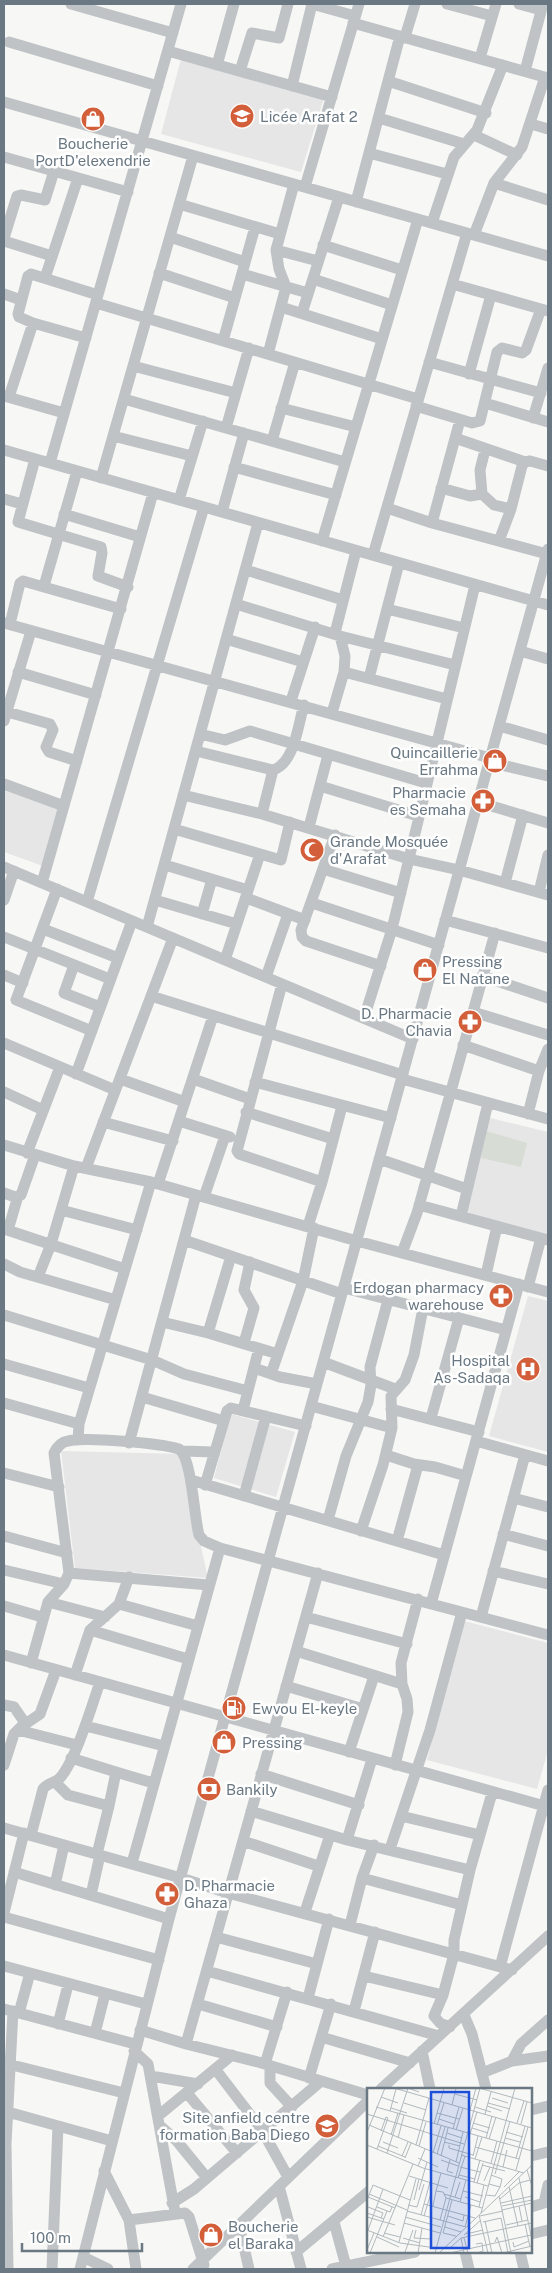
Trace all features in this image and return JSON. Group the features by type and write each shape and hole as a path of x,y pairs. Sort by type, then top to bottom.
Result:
{"street":[{"path":"71,4 173,32"},
{"path":"50,463 181,4"},
{"path":"217,64 234,4"},
{"path":"240,71 252,34 279,38 288,4"},
{"path":"292,86 312,4 403,37 547,77 531,124 517,154 494,183 470,234 452,284 373,556"},
{"path":"268,354 286,287 279,269 276,250 280,234 332,97 359,4"},
{"path":"356,202 388,81 415,4"},
{"path":"448,4 492,16"},
{"path":"480,58 496,4"},
{"path":"519,4 542,7 542,28 524,71"},
{"path":"9,42 158,86"},
{"path":"168,51 332,97"},
{"path":"432,223 454,157 474,135 486,113 503,65"},
{"path":"388,81 486,113"},
{"path":"4,102 548,256"},
{"path":"379,118 464,144"},
{"path":"531,124 548,129"},
{"path":"474,135 517,154"},
{"path":"369,153 447,174"},
{"path":"101,478 193,156"},
{"path":"4,158 128,192"},
{"path":"52,256 4,240 18,196 45,200 54,171"},
{"path":"45,278 78,178"},
{"path":"494,183 548,200"},
{"path":"302,313 339,197"},
{"path":"179,204 280,234"},
{"path":"322,541 418,219"},
{"path":"223,340 255,227"},
{"path":"170,237 245,262"},
{"path":"323,245 402,270"},
{"path":"276,250 318,261"},
{"path":"160,273 235,298"},
{"path":"86,338 33,323 19,317 21,300 28,276 31,274 45,278 147,318 369,384 472,423 480,421 497,352 499,349 522,353 526,350 544,310 452,284"},
{"path":"242,274 308,293"},
{"path":"313,279 392,305"},
{"path":"4,294 21,300"},
{"path":"469,374 491,295"},
{"path":"281,307 382,340"},
{"path":"33,323 6,397 64,413"},
{"path":"226,428 249,348"},
{"path":"272,441 295,362"},
{"path":"429,362 541,393"},
{"path":"133,366 236,394"},
{"path":"533,418 548,368"},
{"path":"124,399 346,462"},
{"path":"484,403 548,422"},
{"path":"282,408 356,428"},
{"path":"432,523 460,420"},
{"path":"179,500 202,421"},
{"path":"222,512 244,433"},
{"path":"113,436 192,456"},
{"path":"455,438 485,450 525,462 530,461 548,466"},
{"path":"4,450 548,606"},
{"path":"485,450 480,470 482,494 494,505 511,509"},
{"path":"35,459 18,522 100,546 102,552 98,576 128,587"},
{"path":"499,541 511,509 522,466 525,462"},
{"path":"234,467 336,495"},
{"path":"44,586 77,471"},
{"path":"441,488 470,496 482,494"},
{"path":"42,883 128,587 153,493"},
{"path":"4,499 22,504"},
{"path":"87,902 204,507"},
{"path":"80,2269 169,1919 548,551 499,541 432,523 387,508"},
{"path":"64,514 140,537"},
{"path":"147,927 258,523"},
{"path":"332,713 344,672 345,656 338,634 356,551"},
{"path":"370,678 399,563"},
{"path":"246,570 344,600"},
{"path":"121,609 44,586 21,582 7,623 108,653 215,680 436,742 489,760 548,776"},
{"path":"364,1018 392,929 475,585"},
{"path":"236,604 378,646 455,665"},
{"path":"387,609 464,628"},
{"path":"291,701 315,627"},
{"path":"32,631 5,714 50,724 53,730 46,747 49,752 77,762"},
{"path":"226,639 303,662"},
{"path":"520,651 548,658"},
{"path":"18,672 96,695"},
{"path":"344,672 447,699"},
{"path":"196,751 273,770 284,766 304,705"},
{"path":"499,726 548,737"},
{"path":"200,734 225,740 250,731 292,745 426,783"},
{"path":"309,828 328,755"},
{"path":"262,814 273,770"},
{"path":"4,784 64,806"},
{"path":"320,786 418,816"},
{"path":"184,796 262,814 409,859 459,870 543,893 548,855"},
{"path":"478,802 548,824"},
{"path":"505,883 523,815"},
{"path":"174,830 281,860 290,822"},
{"path":"334,835 312,903 301,930 302,937 306,941 380,966"},
{"path":"225,960 260,854"},
{"path":"165,865 212,879 305,920"},
{"path":"4,900 9,869 413,1039"},
{"path":"323,869 401,893"},
{"path":"202,914 212,879"},
{"path":"57,889 16,998 18,1002 92,1031"},
{"path":"155,900 237,924"},
{"path":"312,903 439,944"},
{"path":"266,977 288,914"},
{"path":"76,1074 132,920"},
{"path":"445,920 548,948"},
{"path":"42,929 118,958"},
{"path":"402,1253 419,1205 494,933"},
{"path":"4,937 110,979"},
{"path":"38,1277 51,1244 61,1210 103,1122 173,938"},
{"path":"74,965 64,993 100,1007"},
{"path":"4,975 23,983"},
{"path":"482,976 548,998"},
{"path":"282,984 237,1148 239,1154 322,1182"},
{"path":"151,996 450,1092 548,1119"},
{"path":"473,1012 548,1035"},
{"path":"78,1440 79,1424 89,1388 137,1230 172,1141 213,1016"},
{"path":"4,1044 115,1090"},
{"path":"463,1045 539,1072"},
{"path":"528,1114 539,1072 548,1050"},
{"path":"60,1067 43,1110 21,1194 18,1196 6,1230 125,1269"},
{"path":"120,1079 185,1102"},
{"path":"193,1079 250,1099"},
{"path":"255,1082 391,1118"},
{"path":"4,1092 43,1110"},
{"path":"460,1216 488,1103"},
{"path":"271,1374 302,1281 311,1227 342,1106"},
{"path":"246,1112 333,1139"},
{"path":"179,1121 239,1140"},
{"path":"103,1122 172,1141"},
{"path":"130,1443 184,1240 225,1136"},
{"path":"4,1145 80,1167 154,1183 357,1241 548,1292"},
{"path":"379,1159 467,1190"},
{"path":"4,1193 18,1196"},
{"path":"419,1205 545,1239 506,1330 431,1604"},
{"path":"61,1210 137,1230"},
{"path":"486,1276 497,1226"},
{"path":"184,1240 302,1281 422,1308 506,1330"},
{"path":"208,1333 231,1256"},
{"path":"244,1344 254,1308 244,1290 250,1262"},
{"path":"4,1264 20,1272 116,1300"},
{"path":"328,1520 346,1456 368,1402 371,1380 370,1367 388,1300"},
{"path":"361,1531 386,1455 392,1428 391,1396 404,1380 414,1355 422,1308"},
{"path":"4,1315 152,1360 184,1374 248,1391"},
{"path":"431,1418 459,1318"},
{"path":"162,1322 208,1333 278,1354"},
{"path":"243,1410 259,1348"},
{"path":"323,1362 395,1389"},
{"path":"4,1364 89,1388"},
{"path":"254,1368 271,1374 317,1384"},
{"path":"142,1397 224,1421"},
{"path":"4,1403 79,1424"},
{"path":"312,1406 392,1428"},
{"path":"205,1485 227,1410 231,1408 243,1410 306,1426"},
{"path":"392,1409 431,1418 525,1455 548,1461"},
{"path":"244,1496 266,1416"},
{"path":"31,1663 42,1617 48,1602 64,1584 69,1573 54,1453 56,1448 67,1441 78,1440 173,1447 183,1451 214,1452"},
{"path":"183,1451 191,1480 199,1535 204,1541 220,1548 269,1562 418,1599 548,1635"},
{"path":"386,1455 418,1465 435,1467 466,1476"},
{"path":"481,1617 525,1455"},
{"path":"397,1541 418,1465"},
{"path":"4,1473 59,1487"},
{"path":"191,1480 444,1555"},
{"path":"513,1498 548,1507"},
{"path":"503,1534 548,1546"},
{"path":"4,1536 67,1552"},
{"path":"132,1864 220,1548"},
{"path":"4,1570 64,1584"},
{"path":"493,1571 548,1584"},
{"path":"69,1573 209,1585"},
{"path":"186,2044 318,1573"},
{"path":"75,1675 90,1630 119,1604 129,1577"},
{"path":"395,1766 408,1712 408,1699 402,1684 401,1663 418,1599"},
{"path":"48,1602 105,1617"},
{"path":"119,1604 198,1626"},
{"path":"4,1606 42,1617"},
{"path":"390,1849 417,1772 462,1612"},
{"path":"306,1617 407,1644"},
{"path":"90,1630 188,1659"},
{"path":"296,1651 402,1684"},
{"path":"4,1655 546,1807"},
{"path":"4,1765 7,1742 22,1726 40,1714 56,1670"},
{"path":"349,1752 374,1676"},
{"path":"100,1682 86,1726 71,1758 59,1779 43,1789 14,1872 4,1915 159,1960"},
{"path":"286,1686 363,1708"},
{"path":"4,1705 14,1707 22,1726 76,1745"},
{"path":"86,1726 164,1746"},
{"path":"71,1758 154,1783"},
{"path":"347,1840 372,1759"},
{"path":"91,1896 116,1772"},
{"path":"261,1774 358,1804"},
{"path":"55,1782 68,1794 109,1806"},
{"path":"500,1967 546,1807 548,1790"},
{"path":"450,2027 440,2023 434,2016 443,1995 454,1954 454,1940 470,1870 492,1793"},
{"path":"251,1811 347,1840 374,1845 470,1870"},
{"path":"402,1816 480,1835"},
{"path":"4,1828 228,1893 305,1912 512,1970"},
{"path":"305,1912 318,1866 330,1835"},
{"path":"243,1841 318,1866"},
{"path":"55,1885 64,1845"},
{"path":"350,1925 362,1878 374,1845"},
{"path":"14,1872 169,1919"},
{"path":"362,1878 462,1905"},
{"path":"308,1998 329,1919"},
{"path":"354,2011 375,1932"},
{"path":"382,2088 548,1936"},
{"path":"216,1937 317,1964"},
{"path":"4,1966 68,1985 146,2004"},
{"path":"207,1971 331,2004 439,2036"},
{"path":"8,2269 5,2144 8,2112 7,2064 12,2011 30,1973"},
{"path":"364,1976 443,1995"},
{"path":"58,2024 68,1985"},
{"path":"287,1992 268,2065 270,2083 292,2107"},
{"path":"95,2033 105,1994"},
{"path":"198,2004 277,2027"},
{"path":"309,2078 331,2004"},
{"path":"12,2011 95,2033 135,2048 145,2060 151,2076 173,2208"},
{"path":"464,2015 472,2034 486,2088"},
{"path":"512,2061 521,2044 548,2020"},
{"path":"140,2030 367,2095"},
{"path":"321,2038 410,2063"},
{"path":"422,2051 430,2088"},
{"path":"159,2121 187,2093 232,2055"},
{"path":"482,2073 512,2061 548,2056"},
{"path":"7,2064 124,2093"},
{"path":"216,2070 263,2132 288,2177"},
{"path":"151,2076 198,2084"},
{"path":"129,2220 173,2208 320,2082"},
{"path":"187,2093 236,2153"},
{"path":"194,2269 203,2265 239,2225 367,2102"},
{"path":"532,2110 548,2106"},
{"path":"8,2112 112,2141"},
{"path":"159,2121 207,2178"},
{"path":"52,2269 58,2126"},
{"path":"532,2156 548,2152"},
{"path":"104,2171 129,2220 136,2269"},
{"path":"532,2207 544,2203 548,2185"},
{"path":"279,2186 301,2269"},
{"path":"296,2252 367,2197"},
{"path":"173,2208 185,2213 189,2217 203,2265"},
{"path":"334,2222 346,2266"},
{"path":"239,2225 249,2269"},
{"path":"532,2234 548,2230"},
{"path":"332,2269 382,2255 404,2253"},
{"path":"465,2253 469,2269"},
{"path":"520,2253 524,2269"},
{"path":"83,2257 108,2269"}],"shaded area":[{"name":"Licée Arafat 2","path":"181,59 324,98 301,172 161,134"},
{"path":"4,789 59,807 43,866 4,852"},
{"path":"486,1117 548,1132 548,1237 461,1215"},
{"path":"486,1131 527,1143 521,1167 481,1158"},
{"name":"Hospital As-Sadaqa","path":"528,1296 548,1301 548,1452 489,1436"},
{"path":"231,1414 295,1432 276,1497 214,1478"},
{"path":"61,1451 180,1454 208,1578 75,1568"},
{"path":"464,1621 548,1643 548,1750 537,1789 427,1760"}],"place":[{"name":"Licée Arafat 2","path":"242,116"},
{"name":"Boucherie PortD'elexendrie","path":"93,119"},
{"name":"Quincaillerie Errahma","path":"495,761"},
{"name":"Pharmacie es Semaha","path":"483,801"},
{"name":"Grande Mosquée d'Arafat","path":"312,850"},
{"name":"Pressing El Natane","path":"425,970"},
{"name":"D. Pharmacie Chavia","path":"470,1022"},
{"name":"Erdogan pharmacy warehouse","path":"501,1296"},
{"name":"Hospital As-Sadaqa","path":"528,1369"},
{"name":"Ewvou El-keyle","path":"234,1708"},
{"name":"Pressing","path":"224,1742"},
{"name":"Bankily","path":"209,1789"},
{"name":"D. Pharmacie Ghaza","path":"167,1894"},
{"name":"Site anfield centre formation Baba Diego","path":"327,2126"},
{"name":"Boucherie el Baraka","path":"211,2235"}]}
